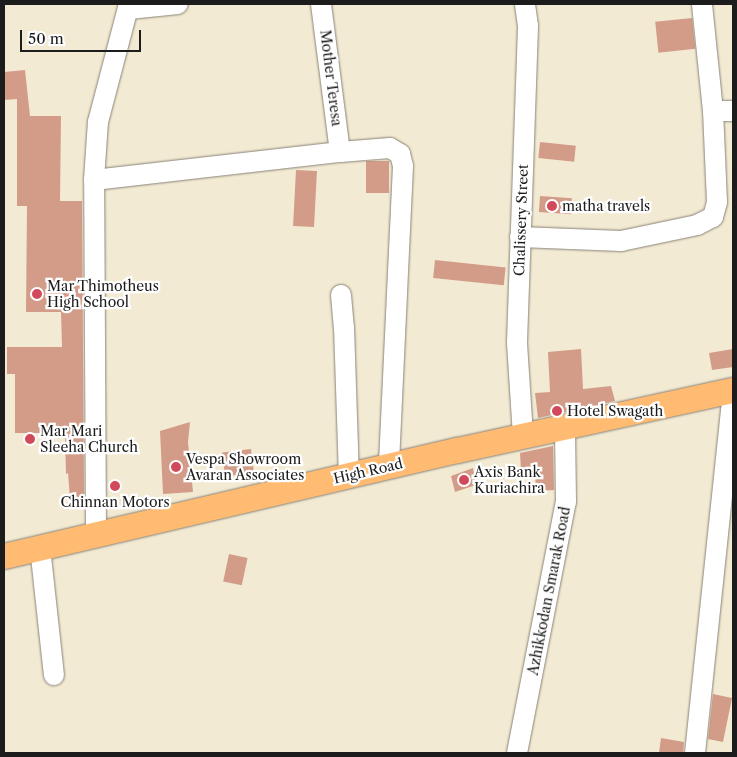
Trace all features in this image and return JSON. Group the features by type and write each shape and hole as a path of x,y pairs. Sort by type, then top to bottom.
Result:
{"main road":[{"name":"High Road","path":"4,556 389,466 733,390"}],"street":[{"path":"96,534 94,180 98,122 129,6 178,4"},
{"name":"Mother Teresa","path":"321,4 340,152"},
{"name":"Chalissery Street","path":"523,436 517,342 528,26 525,4"},
{"path":"520,238 620,241 697,225 712,217 717,202 713,111 702,4"},
{"path":"713,111 733,111"},
{"path":"94,180 340,152 390,148 400,154 403,166 389,466"},
{"path":"341,295 344,327 349,476"},
{"path":"695,753 733,390"},
{"name":"Azhikkodan Smarak Road","path":"517,753 566,502 565,427"},
{"path":"40,547 54,675"}],"building":[{"path":"692,18 695,49 658,53 655,22"},
{"path":"25,70 30,116 61,116 60,201 82,201 84,499 70,500 68,473 66,474 65,433 15,433 15,374 7,374 7,347 62,347 61,312 26,312 27,206 17,206 17,99 4,100 4,72"},
{"path":"540,142 576,146 574,162 538,158"},
{"path":"366,161 389,161 389,193 366,193"},
{"path":"296,170 317,171 314,227 293,226"},
{"path":"540,196 572,198 571,214 539,212"},
{"path":"435,260 506,267 504,285 433,278"},
{"path":"581,349 583,389 611,386 615,401 538,418 535,393 550,392 548,352"},
{"path":"733,349 733,367 712,370 709,353"},
{"name":"Vespa Showroom Avaran Associates","path":"190,422 188,442 193,492 163,494 160,431"},
{"path":"553,446 554,490 535,491 536,466 521,471 520,453"},
{"path":"251,449 254,473 225,476 222,453"},
{"name":"Axis Bank Kuriachira","path":"473,468 476,485 455,492 451,476"},
{"path":"229,554 248,558 242,585 223,581"},
{"path":"713,694 732,698 723,742 708,739"},
{"path":"661,738 684,742 683,753 659,753"}],"place":[{"name":"matha travels","path":"552,206"},
{"name":"Mar Thimotheus High School","path":"37,294"},
{"name":"Hotel Swagath","path":"557,411"},
{"name":"Mar Mari Sleeha Church","path":"30,439"},
{"name":"Vespa Showroom Avaran Associates","path":"176,467"},
{"name":"Axis Bank Kuriachira","path":"464,480"},
{"name":"Chinnan Motors","path":"115,486"}]}
